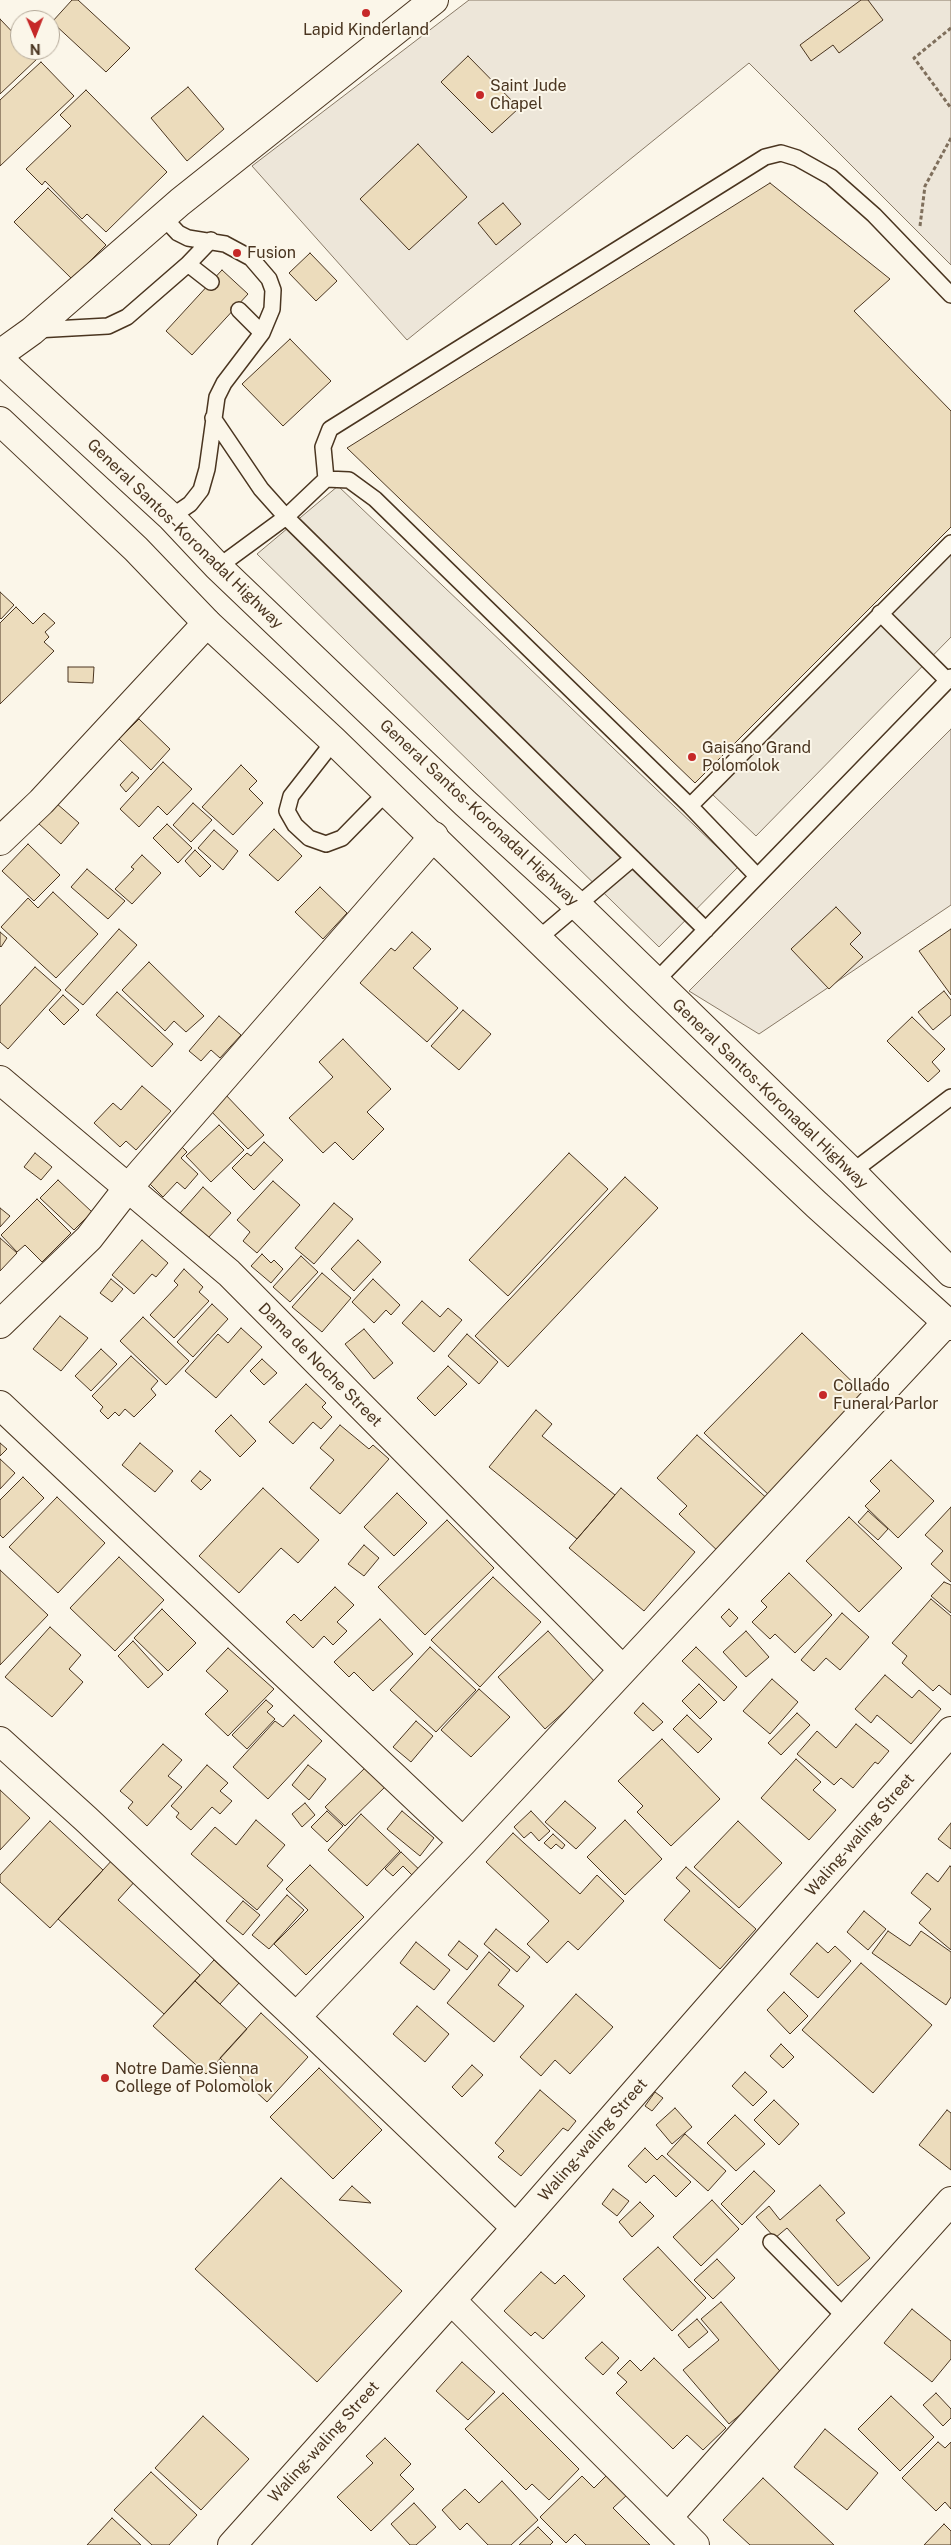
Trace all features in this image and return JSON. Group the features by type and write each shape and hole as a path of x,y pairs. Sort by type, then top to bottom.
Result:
{"main road":[{"path":"0,354 32,331 163,216 434,0"},
{"name":"General Santos-Koronadal Highway","path":"0,360 171,517 218,567 465,804 578,906 852,1172 951,1273"},
{"path":"0,420 136,549 207,623 434,836 817,1205 949,1324 622,1669 464,1842 296,2017"},
{"path":"0,841 40,802 207,623"},
{"path":"0,1324 89,1238 128,1188 434,836"},
{"name":"Dama de Noche Street","path":"0,1080 229,1273 622,1669"},
{"path":"0,1405 464,1842"},
{"name":"Waling-waling Street","path":"232,2545 516,2228 951,1731"},
{"path":"0,1741 86,1818 516,2228"},
{"path":"669,2516 951,2201"},
{"path":"452,2300 669,2516 695,2545"}],"lane":[{"path":"326,479 323,447 330,429 765,157 781,153 789,155 831,177 874,215 951,295"},
{"path":"163,216 178,233 188,238 211,240 224,244 251,258 269,279 273,290 272,309 262,333 224,383 217,397 208,468 201,490 190,504 171,517"},
{"path":"32,331 108,326 127,317 188,264 211,240"},
{"path":"188,264 211,282"},
{"path":"239,310 262,333"},
{"path":"213,418 261,489 286,517 706,930"},
{"path":"218,567 286,517 326,479 349,480 375,499 690,806 757,876"},
{"path":"690,806 951,542"},
{"path":"655,982 949,679 880,613"},
{"path":"334,741 291,796 287,811 295,825 309,838 326,844 342,838 387,792"},
{"path":"539,938 633,858"},
{"path":"852,1172 951,1097"},
{"path":"771,2242 846,2318"}],"path":[{"path":"951,28 914,58 951,108"},
{"path":"920,235 920,216 925,186 951,138"}],"shaded area":[{"path":"469,0 951,0 951,265 749,63 407,340 252,166"},
{"path":"338,486 738,867 659,947 257,554"},
{"path":"951,552 951,637 756,836 712,794"},
{"path":"951,729 951,905 759,1034 689,991"}],"building":[{"path":"72,0 78,0 130,48 106,72 60,29 60,13"},
{"path":"861,0 868,0 883,20 839,53 833,45 811,61 800,45"},
{"path":"0,19 10,30 10,60 36,60 0,94"},
{"name":"Saint Jude Chapel","path":"468,56 519,108 492,133 441,82"},
{"path":"41,62 74,96 0,166 0,100"},
{"path":"188,87 224,129 187,161 151,118"},
{"path":"86,90 167,172 106,232 87,214 82,219 45,181 42,185 26,169 71,126 60,115"},
{"path":"418,144 467,197 409,250 360,199"},
{"path":"770,183 890,279 854,311 951,411 951,527 695,783 347,448"},
{"path":"48,188 106,245 72,279 14,222"},
{"path":"503,203 521,224 496,245 478,223"},
{"path":"310,253 337,281 316,301 289,273"},
{"path":"222,270 248,294 192,355 166,331"},
{"path":"290,339 331,381 283,426 242,384"},
{"path":"0,592 14,605 1,619 0,618"},
{"path":"16,607 33,624 44,613 55,623 45,632 49,637 44,642 54,651 0,704 0,623"},
{"path":"68,667 94,667 93,683 68,682"},
{"path":"139,719 170,749 151,770 119,739"},
{"path":"163,762 192,789 167,815 158,806 139,827 120,809"},
{"path":"241,765 257,781 249,789 263,803 233,835 202,807"},
{"path":"132,772 139,778 126,792 120,785"},
{"path":"56,803 79,823 61,844 38,823"},
{"path":"193,803 212,820 191,842 173,825"},
{"path":"167,824 192,848 178,863 153,838"},
{"path":"274,829 302,856 278,881 249,855"},
{"path":"214,830 238,851 223,870 198,848"},
{"path":"28,844 60,875 34,901 2,871"},
{"path":"195,850 211,866 200,877 185,861"},
{"path":"142,855 161,873 132,904 115,889 134,869 131,867"},
{"path":"87,869 125,901 108,919 71,887"},
{"path":"320,887 347,913 323,939 295,912"},
{"path":"53,892 98,934 56,978 1,927 28,898 38,908"},
{"path":"836,907 861,933 850,944 863,957 829,989 791,949"},
{"path":"119,929 137,945 83,1005 65,990"},
{"path":"951,929 951,995 919,951"},
{"path":"0,932 7,938 1,947 0,946"},
{"path":"412,932 431,949 413,968 458,1008 427,1042 360,983 391,948 395,951"},
{"path":"149,962 204,1016 186,1032 174,1021 165,1031 122,990"},
{"path":"35,967 61,990 8,1049 0,1042 0,1006"},
{"path":"944,991 951,1000 951,1015 933,1030 918,1012"},
{"path":"117,992 173,1044 152,1067 96,1015"},
{"path":"63,995 79,1010 64,1025 49,1010"},
{"path":"463,1010 491,1034 459,1070 431,1046"},
{"path":"219,1016 241,1035 220,1058 211,1050 201,1061 189,1051"},
{"path":"912,1017 945,1049 932,1062 940,1071 928,1082 887,1041"},
{"path":"343,1039 391,1089 367,1112 384,1129 353,1160 335,1142 323,1153 289,1118 333,1077 319,1062"},
{"path":"142,1086 171,1111 136,1150 126,1141 120,1147 94,1123 113,1103 121,1110"},
{"path":"223,1092 264,1135 248,1149 207,1107"},
{"path":"219,1125 244,1150 211,1182 186,1156"},
{"path":"175,1140 187,1152 181,1158 198,1174 185,1189 177,1182 163,1197 141,1175"},
{"path":"264,1142 283,1160 254,1190 232,1168 247,1153 251,1156"},
{"path":"35,1153 52,1167 41,1180 24,1167"},
{"path":"569,1153 608,1189 508,1296 469,1260"},
{"path":"625,1177 658,1208 508,1367 475,1336"},
{"path":"58,1180 92,1212 74,1230 40,1198"},
{"path":"273,1181 300,1205 257,1253 243,1241 250,1232 237,1220"},
{"path":"203,1187 231,1213 208,1238 180,1213"},
{"path":"37,1199 71,1233 42,1262 25,1245 17,1252 1,1235"},
{"path":"334,1203 353,1219 314,1264 295,1248"},
{"path":"0,1208 10,1216 0,1227"},
{"path":"0,1238 17,1253 0,1271"},
{"path":"142,1240 168,1263 156,1277 152,1274 134,1294 112,1275"},
{"path":"358,1240 381,1262 354,1291 331,1269"},
{"path":"262,1254 271,1263 274,1260 283,1269 271,1283 251,1266"},
{"path":"301,1256 318,1272 290,1302 273,1287"},
{"path":"184,1269 203,1287 199,1292 209,1301 174,1338 150,1315 178,1285 174,1281"},
{"path":"322,1273 351,1298 322,1332 292,1307"},
{"path":"111,1279 123,1289 112,1302 100,1293"},
{"path":"373,1279 400,1305 391,1315 386,1310 374,1323 352,1302"},
{"path":"422,1301 440,1317 448,1308 462,1320 434,1352 402,1323"},
{"path":"212,1304 228,1319 193,1357 177,1342"},
{"path":"60,1316 88,1338 61,1371 33,1349"},
{"path":"143,1317 189,1361 166,1385 120,1341"},
{"path":"241,1328 262,1347 216,1398 185,1371 218,1334 228,1343"},
{"path":"364,1329 393,1363 374,1379 345,1344"},
{"path":"802,1333 869,1398 772,1498 704,1433"},
{"path":"467,1334 498,1362 479,1384 448,1356"},
{"path":"101,1349 117,1364 91,1391 75,1376"},
{"path":"131,1356 158,1381 151,1389 156,1395 134,1417 125,1409 119,1416 115,1412 108,1419 100,1411 103,1407 92,1396"},
{"path":"262,1359 277,1373 264,1385 250,1371"},
{"path":"448,1366 467,1384 435,1416 417,1398"},
{"path":"306,1384 326,1403 322,1407 332,1417 321,1429 313,1422 293,1444 269,1422"},
{"path":"536,1410 552,1424 542,1436 615,1495 577,1539 489,1467"},
{"path":"231,1415 256,1441 240,1457 215,1431"},
{"path":"340,1425 369,1449 373,1445 389,1459 340,1514 310,1488 334,1460 320,1448"},
{"path":"697,1435 771,1502 722,1555 679,1514 687,1506 657,1478"},
{"path":"0,1443 7,1449 0,1456"},
{"path":"140,1443 173,1471 155,1492 122,1465"},
{"path":"0,1459 15,1473 0,1489"},
{"path":"891,1460 934,1501 898,1538 865,1506 880,1491 870,1481"},
{"path":"200,1471 211,1480 201,1490 191,1481"},
{"path":"23,1477 44,1498 3,1538 0,1535 0,1500"},
{"path":"263,1488 319,1540 298,1563 281,1548 239,1593 199,1556"},
{"path":"621,1488 695,1552 644,1611 569,1548"},
{"path":"397,1493 427,1523 394,1556 364,1527"},
{"path":"57,1497 105,1543 58,1593 9,1547"},
{"path":"951,1507 951,1582 931,1564 943,1551 925,1535"},
{"path":"868,1511 888,1529 878,1540 858,1522"},
{"path":"849,1517 902,1568 859,1612 806,1561"},
{"path":"447,1520 494,1568 425,1635 378,1587"},
{"path":"364,1545 379,1558 364,1576 348,1564"},
{"path":"119,1557 164,1600 115,1651 70,1608"},
{"path":"0,1570 48,1615 0,1665"},
{"path":"789,1573 832,1615 795,1653 775,1634 770,1639 752,1622 767,1607 761,1601"},
{"path":"493,1577 541,1622 480,1687 431,1640"},
{"path":"944,1582 951,1585 951,1613 931,1596"},
{"path":"335,1587 354,1605 337,1622 347,1631 333,1645 324,1636 313,1648 286,1622 294,1614 301,1621"},
{"path":"931,1599 951,1616 951,1695 939,1685 933,1691 902,1663 907,1656 892,1643"},
{"path":"162,1609 196,1643 168,1671 134,1638"},
{"path":"729,1609 738,1618 730,1627 721,1617"},
{"path":"842,1613 869,1637 840,1670 826,1658 814,1671 801,1660"},
{"path":"380,1619 413,1654 373,1691 354,1672 349,1677 334,1662"},
{"path":"50,1627 81,1655 69,1669 83,1682 52,1717 5,1677"},
{"path":"548,1631 596,1683 545,1729 498,1677"},
{"path":"746,1631 769,1657 746,1677 723,1652"},
{"path":"133,1641 163,1674 148,1688 118,1656"},
{"path":"430,1647 476,1690 436,1732 390,1690"},
{"path":"696,1647 737,1687 724,1701 682,1661"},
{"path":"228,1648 274,1689 228,1736 205,1714 228,1691 206,1671"},
{"path":"885,1675 912,1698 919,1690 941,1709 911,1744 877,1715 871,1723 855,1709"},
{"path":"772,1679 798,1702 770,1734 743,1711"},
{"path":"699,1684 717,1702 700,1719 682,1701"},
{"path":"479,1689 510,1717 471,1757 441,1730"},
{"path":"266,1700 273,1706 267,1712 275,1719 247,1749 232,1735"},
{"path":"643,1703 663,1722 653,1731 634,1713"},
{"path":"797,1713 810,1725 781,1755 768,1743"},
{"path":"294,1715 322,1741 268,1799 233,1767 275,1721 283,1727"},
{"path":"687,1715 712,1739 698,1753 673,1729"},
{"path":"416,1721 433,1736 411,1762 393,1747"},
{"path":"856,1724 889,1751 878,1764 875,1762 853,1788 841,1778 834,1785 797,1754 817,1731 836,1748"},
{"path":"662,1739 720,1799 671,1846 637,1812 643,1806 618,1781"},
{"path":"163,1744 182,1760 168,1776 182,1787 147,1826 128,1808 133,1802 120,1791"},
{"path":"796,1759 821,1782 813,1790 836,1810 809,1840 761,1798"},
{"path":"207,1765 228,1783 220,1791 232,1801 220,1814 212,1807 191,1830 176,1817 179,1813 171,1806"},
{"path":"308,1765 326,1779 309,1800 292,1785"},
{"path":"367,1766 387,1785 345,1826 325,1807"},
{"path":"0,1790 30,1818 0,1850"},
{"path":"565,1801 596,1828 576,1849 545,1822"},
{"path":"305,1803 315,1815 302,1827 292,1814"},
{"path":"327,1811 343,1826 327,1842 311,1827"},
{"path":"402,1811 434,1838 420,1856 387,1829"},
{"path":"531,1811 550,1831 539,1841 531,1832 524,1838 514,1827"},
{"path":"361,1814 400,1851 367,1886 328,1850"},
{"path":"256,1820 285,1845 267,1866 283,1880 257,1910 191,1854 215,1827 236,1845"},
{"path":"625,1820 662,1859 625,1895 587,1857"},
{"path":"50,1821 103,1870 50,1928 0,1882 0,1875"},
{"path":"738,1821 782,1863 739,1908 694,1867"},
{"path":"951,1823 951,1849 938,1839"},
{"path":"513,1833 580,1894 597,1875 624,1901 578,1950 568,1941 547,1963 527,1944 549,1921 486,1862"},
{"path":"553,1834 565,1845 562,1849 556,1844 551,1849 544,1843"},
{"path":"401,1852 426,1876 414,1877 403,1866 393,1876 385,1869"},
{"path":"114,1858 137,1879 118,1900 200,1975 164,2014 58,1919"},
{"path":"310,1865 364,1917 306,1975 274,1944 308,1910 286,1889"},
{"path":"950,1866 951,1950 919,1923 931,1909 911,1893 927,1873 938,1882"},
{"path":"686,1867 756,1929 720,1969 664,1920 690,1891 676,1878"},
{"path":"287,1895 304,1910 269,1949 252,1935"},
{"path":"243,1901 260,1915 243,1935 226,1921"},
{"path":"864,1911 886,1929 868,1950 847,1932"},
{"path":"496,1929 530,1957 517,1972 484,1944"},
{"path":"888,1931 910,1946 921,1931 951,1952 951,1997 946,2005 872,1953"},
{"path":"459,1941 478,1956 467,1970 448,1955"},
{"path":"416,1942 450,1970 434,1990 400,1963"},
{"path":"817,1943 828,1953 835,1946 851,1961 818,1998 790,1974"},
{"path":"489,1952 510,1970 498,1985 524,2006 494,2042 447,2003"},
{"path":"214,1960 239,1983 220,2004 195,1981"},
{"path":"861,1963 932,2025 873,2093 802,2030"},
{"path":"195,1981 247,2029 206,2074 153,2026"},
{"path":"784,1992 808,2016 790,2034 767,2010"},
{"path":"576,1994 613,2027 570,2074 555,2060 541,2076 520,2057"},
{"path":"417,2006 449,2034 425,2062 393,2034"},
{"path":"261,2013 308,2057 267,2102 220,2058"},
{"path":"781,2044 794,2057 783,2068 770,2056"},
{"path":"472,2065 483,2075 462,2097 452,2087"},
{"path":"319,2068 382,2130 333,2179 270,2117"},
{"path":"745,2072 767,2092 753,2106 732,2086"},
{"path":"540,2090 576,2121 568,2131 563,2128 521,2176 498,2157 504,2151 495,2143"},
{"path":"655,2092 663,2098 652,2111 645,2106"},
{"path":"774,2100 799,2124 779,2145 754,2120"},
{"path":"675,2108 692,2127 672,2144 656,2125"},
{"path":"947,2110 951,2113 951,2170 919,2145"},
{"path":"735,2115 765,2144 736,2171 707,2143"},
{"path":"685,2134 726,2171 708,2191 667,2154"},
{"path":"645,2148 657,2160 662,2155 691,2182 676,2197 654,2175 646,2183 628,2166"},
{"path":"754,2171 775,2191 742,2225 721,2204"},
{"path":"281,2178 402,2291 317,2382 195,2269"},
{"path":"820,2185 845,2213 836,2220 870,2258 838,2286 787,2228 775,2238 756,2217 769,2206 780,2220"},
{"path":"352,2186 371,2203 339,2200"},
{"path":"613,2189 629,2201 617,2216 602,2204"},
{"path":"712,2200 739,2229 701,2266 673,2237"},
{"path":"640,2202 654,2216 632,2237 619,2222"},
{"path":"658,2247 706,2298 672,2331 623,2279"},
{"path":"717,2259 735,2278 713,2299 694,2280"},
{"path":"541,2272 555,2284 564,2275 585,2296 543,2339 535,2332 531,2336 504,2311"},
{"path":"721,2302 785,2377 729,2424 683,2370 719,2340 701,2319"},
{"path":"912,2309 951,2341 951,2359 932,2382 884,2343"},
{"path":"697,2319 708,2332 689,2348 678,2335"},
{"path":"602,2342 619,2358 603,2375 585,2358"},
{"path":"654,2358 726,2428 703,2450 687,2435 673,2449 616,2393 627,2382 617,2373 630,2360 641,2371"},
{"path":"462,2362 495,2392 468,2420 436,2391"},
{"path":"503,2393 579,2469 549,2500 532,2484 526,2490 465,2429"},
{"path":"936,2393 951,2409 951,2418 943,2426 923,2405"},
{"path":"891,2396 934,2437 900,2471 858,2429"},
{"path":"203,2416 249,2459 201,2510 155,2468"},
{"path":"825,2429 878,2473 847,2510 794,2467"},
{"path":"385,2438 411,2464 400,2475 414,2489 371,2531 337,2497 373,2463 366,2456"},
{"path":"938,2442 945,2448 951,2442 951,2509 945,2502 936,2511 902,2478"},
{"path":"151,2472 197,2515 169,2545 152,2545 114,2510"},
{"path":"607,2475 627,2495 613,2508 650,2545 586,2545 575,2534 566,2543 540,2517 582,2476 594,2488"},
{"path":"763,2478 834,2545 750,2545 723,2520"},
{"path":"502,2481 538,2520 511,2545 488,2545 467,2523 460,2530 442,2510 465,2489 479,2503"},
{"path":"414,2503 436,2527 416,2545 410,2545 391,2524"},
{"path":"112,2518 141,2545 87,2545"},
{"path":"944,2524 951,2531 951,2545 924,2545"},
{"path":"538,2527 553,2542 550,2545 519,2545"}],"place":[{"name":"Lapid Kinderland","path":"366,13"},
{"name":"Saint Jude Chapel","path":"480,95"},
{"name":"Fusion","path":"237,253"},
{"name":"Gaisano Grand Polomolok","path":"692,757"},
{"name":"Collado Funeral Parlor","path":"823,1395"},
{"name":"Notre Dame Sienna College of Polomolok","path":"105,2078"}]}
